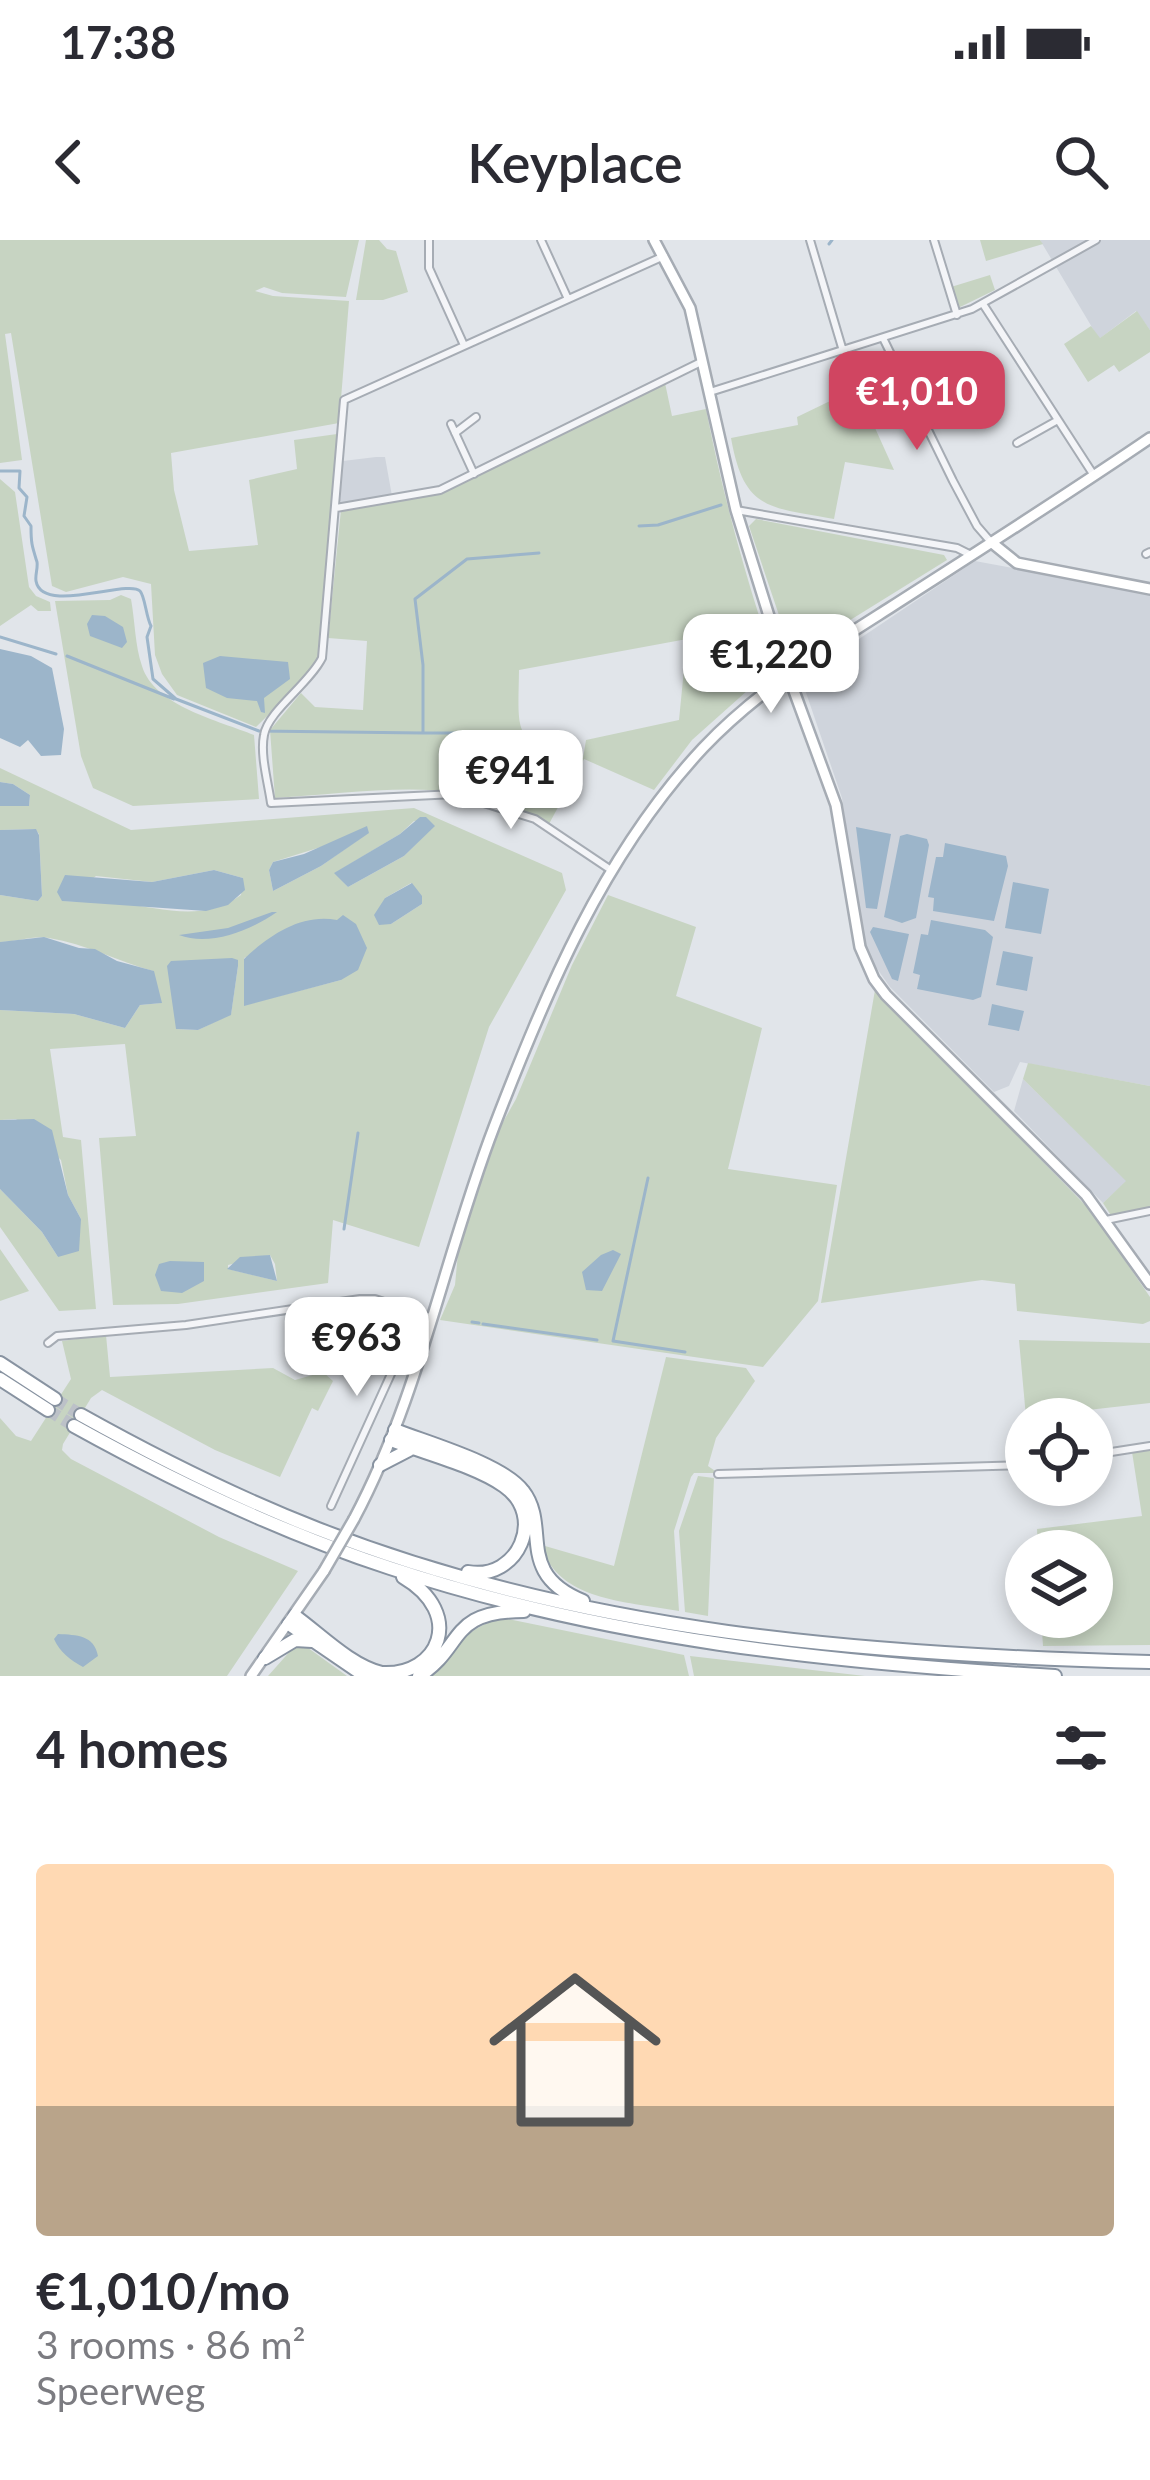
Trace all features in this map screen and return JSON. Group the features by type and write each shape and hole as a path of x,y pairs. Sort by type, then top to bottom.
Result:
{"highway":[{"path":"0,1363 52,1404 0,1378"},
{"path":"77,1420 386,1560 546,1612 818,1658 1055,1676"},
{"path":"386,1560 409,1554 479,1574 508,1563 524,1541 523,1511 506,1487 416,1450 393,1435"},
{"path":"393,1435 514,1481 530,1503 535,1548 550,1577 575,1598 612,1614"},
{"path":"380,1466 401,1451 416,1450"},
{"path":"386,1560 612,1614 824,1645 1150,1662"},
{"path":"292,1620 366,1667 392,1674 417,1668 440,1638 438,1610 422,1589 386,1560"},
{"path":"419,1676 478,1618 506,1611 546,1612"},
{"path":"292,1620 313,1642 365,1676"},
{"path":"266,1658 295,1640 313,1642"}],"main road":[{"path":"654,240 688,302 736,510 787,674 836,805 856,934 874,979 1106,1220 1150,1284"},
{"path":"251,1676 324,1571 380,1466 525,1048 582,924 651,812 693,760 787,674 1150,438"},
{"path":"991,542 1017,563 1150,589"}],"street":[{"path":"429,240 429,268 464,345"},
{"path":"541,240 568,299"},
{"path":"810,240 843,351"},
{"path":"934,240 957,315"},
{"path":"710,392 957,315 1096,240"},
{"path":"611,871 535,819 455,794 271,803 264,734 322,658 344,400 664,256"},
{"path":"983,304 1094,474"},
{"path":"883,338 977,526 991,542"},
{"path":"336,508 440,490 703,361"},
{"path":"474,474 453,429 476,417"},
{"path":"1016,443 1058,420"},
{"path":"736,510 957,548 971,555"},
{"path":"1106,1220 1150,1210"},
{"path":"49,1343 57,1336 185,1325 360,1299 433,1318"},
{"path":"331,1506 401,1352 392,1325 394,1305"},
{"path":"1113,1452 1150,1446"},
{"path":"718,1474 1005,1467"}],"shaded area":[{"path":"1040,240 1150,240 1150,330 1136,311 1099,339"},
{"path":"385,457 392,496 343,504 343,461"},
{"path":"975,561 1150,594 1150,1086 1020,1062 1009,1086 994,1092 890,987 873,963 862,934 842,798 801,678"},
{"path":"1023,1079 1127,1181 1103,1203 1014,1111"}],"green space":[{"path":"0,240 359,240 346,297 282,293 264,287 255,291 349,301 339,423 171,453 174,490 189,551 258,545 249,480 297,469 294,440 337,434 318,658 308,676 256,727 177,695 155,655 151,584 123,577 66,592 52,586 11,333 5,334 22,460 0,463"},
{"path":"366,240 379,240 396,251 408,292 383,300 356,300"},
{"path":"980,240 1040,240 1043,244 986,261"},
{"path":"990,275 995,290 958,308 951,287"},
{"path":"1137,311 1150,330 1150,352 1119,372 1114,365 1088,382 1064,344 1091,326 1100,338"},
{"path":"665,383 672,416 706,409 730,515 768,646 767,673 692,740 654,790 584,759 549,824 485,797 451,792 381,790 275,798 270,730 301,693 315,707 363,710 367,641 328,638 341,510 442,493","holes":["687,639 679,720 586,740 583,758 543,747 531,741 520,724 519,670"]},
{"path":"857,388 894,470 845,462 834,519 776,507 752,493 736,462 731,438 798,425 797,417"},
{"path":"0,479 15,492 29,587 50,602 51,611 38,611 31,605 0,626"},
{"path":"756,519 944,555 947,560 810,645 797,648 787,639 749,526"},
{"path":"121,595 131,599 142,666 160,692 190,710 254,735 259,799 133,806 93,788 81,756 55,601 110,600"},
{"path":"0,768 131,830 414,808 562,873 566,890 489,1027 419,1247 333,1220 328,1283 178,1304 113,1305 99,1138 136,1136 125,1044 50,1049 63,1137 81,1140 96,1309 59,1311 0,1227 0,1189 42,1232 58,1257 81,1219 68,1195 61,1160 16,1119 0,1120 0,1010 74,1014 125,1028 140,1005 161,1003 153,971 49,938 0,942 0,895 38,901 42,896 39,834 35,829 0,830 0,806 29,806 30,795 0,782","holes":["414,821 434,826 404,856 348,887 335,873","369,832 321,866 273,891 269,870 273,862","214,870 243,878 241,895 227,904 197,911 62,901 96,876 152,882","411,883 422,904 391,924 385,898","338,920 341,980 244,1005 244,958","226,960 237,960 231,1014 198,1030 176,1029","270,1255 277,1281 228,1269 228,1265"]},
{"path":"608,895 696,927 676,996 762,1028 728,1169 837,1185 818,1301 763,1367 440,1320 455,1285 458,1253 494,1138"},
{"path":"875,990 1091,1211 1150,1297 1150,1321 1017,1311 1015,1284 982,1280 821,1303"},
{"path":"1028,1063 1150,1086 1150,1209 1112,1217 1103,1203 1126,1181 1023,1079"},
{"path":"0,1249 29,1291 0,1301"},
{"path":"106,1335 110,1377 273,1368 295,1380 323,1372 333,1381 318,1411 312,1408 280,1477 215,1450 102,1390 91,1398 63,1444 62,1450 71,1459 219,1537 298,1571 227,1676 0,1676 0,1418 16,1436 31,1441 71,1379 62,1341"},
{"path":"1019,1340 1150,1343 1150,1403 1113,1407 1113,1398 1024,1398"},
{"path":"666,1357 746,1368 755,1381 716,1438 708,1466 718,1473 691,1477 674,1531 679,1611 582,1590 553,1568 543,1551 545,1546 614,1566"},
{"path":"1150,1449 1150,1645 1043,1646 1042,1638 1113,1638 1113,1530 1037,1529 1142,1516 1132,1452"},
{"path":"698,1476 714,1478 708,1616 685,1612 679,1531"},
{"path":"503,1618 684,1655 689,1676 432,1676 469,1634"},
{"path":"304,1645 347,1676 268,1676 292,1649"},
{"path":"690,1656 865,1676 694,1676"}],"water":[{"path":"92,615 105,616 123,627 127,642 122,648 90,636 87,624"},
{"path":"0,649 31,656 52,668 64,729 61,755 41,756 28,740 20,747 0,738"},
{"path":"220,656 288,662 290,679 264,698 265,713 261,712 257,701 227,698 206,688 203,663"},
{"path":"0,782 30,795 29,806 0,806"},
{"path":"420,817 435,826 404,856 348,887 334,873 400,834"},
{"path":"367,826 369,833 273,891 269,870 273,862 304,854"},
{"path":"856,827 891,834 877,909 866,908"},
{"path":"36,829 42,896 38,901 0,895 0,830"},
{"path":"900,836 927,839 929,845 916,918 902,923 884,917"},
{"path":"945,843 1006,856 1008,866 994,921 933,911 934,898 928,897 936,857 943,857"},
{"path":"214,870 243,878 245,890 228,905 206,911 62,901 57,892 65,875 152,882"},
{"path":"1013,882 1049,889 1041,934 1005,928"},
{"path":"412,883 422,904 391,924 379,925 374,915 385,898"},
{"path":"277,912 230,935 204,939 179,935 228,928"},
{"path":"343,915 356,924 367,948 358,970 341,980 244,1006 244,959 287,928"},
{"path":"931,920 985,930 993,937 981,997 973,1000 917,989 920,975 913,973 921,934 928,935"},
{"path":"873,927 909,934 898,981 892,979 870,932"},
{"path":"44,937 154,971 162,1003 140,1005 125,1028 74,1014 0,1010 0,942"},
{"path":"1003,951 1033,957 1027,991 996,985"},
{"path":"232,958 238,966 231,1015 198,1030 176,1029 167,966 171,961"},
{"path":"992,1004 1024,1011 1019,1031 988,1025"},
{"path":"34,1119 52,1130 68,1195 81,1219 79,1251 58,1257 42,1232 0,1189 0,1120"},
{"path":"613,1250 621,1254 602,1291 586,1290 582,1272"},
{"path":"270,1255 277,1281 227,1269 240,1257"},
{"path":"204,1262 204,1281 182,1293 161,1291 155,1275 159,1264"},
{"path":"58,1634 89,1640 98,1656 83,1667 59,1648 54,1639"}],"waterway":[{"path":"829,244 832,240"},
{"path":"0,471 20,471 19,488 27,497 24,516 31,526 36,581 42,591 68,596 140,591 151,626 147,637 153,679 176,699 259,731 423,733 423,665 415,599 467,559 539,553"},
{"path":"639,526 658,525 721,505"},
{"path":"0,637 56,654"},
{"path":"67,656 174,699"},
{"path":"423,733 479,733"},
{"path":"344,1229 358,1133"},
{"path":"648,1178 613,1341 685,1352"},
{"path":"472,1322 479,1323"},
{"path":"483,1324 597,1340"}],"tunnel":[{"path":"55,1399 81,1415"},
{"path":"48,1410 74,1426"}]}
